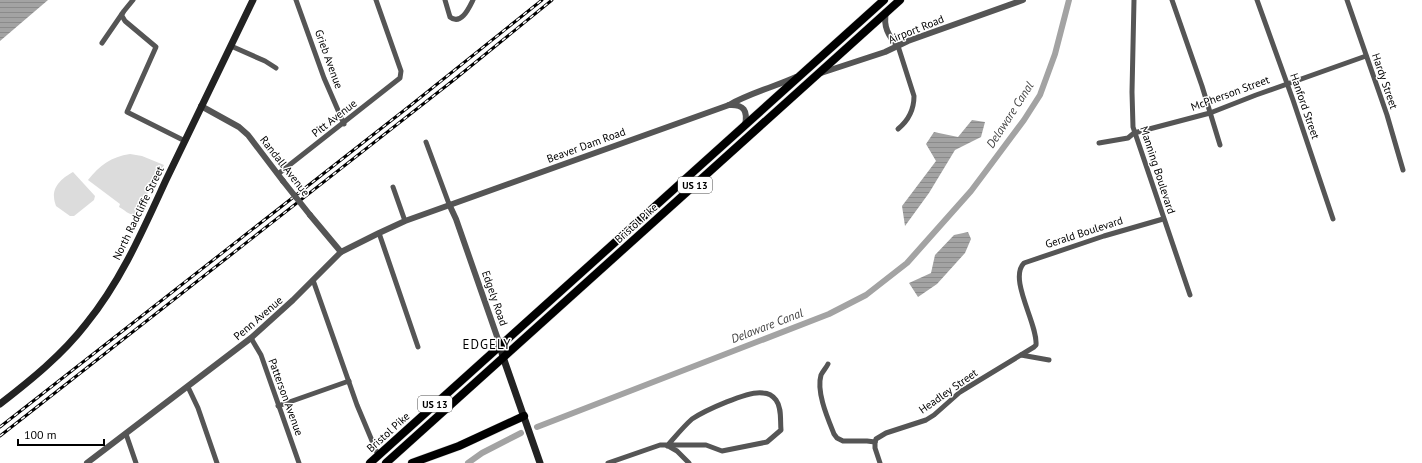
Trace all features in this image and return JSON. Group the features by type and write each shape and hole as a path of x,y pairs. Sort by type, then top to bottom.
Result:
{"highway":[{"name":"Bristol Pike","path":"370,463 884,0"},
{"name":"Bristol Pike","path":"386,463 900,0"},
{"path":"412,463 459,446 524,416"}],"main road":[{"name":"North Radcliffe Street","path":"0,404 56,358 81,331 100,307 121,273 253,0"},
{"name":"Edgely Road","path":"500,345 540,463"}],"street":[{"path":"102,43 122,14 134,0"},
{"name":"Grieb Avenue","path":"296,0 324,78 344,124"},
{"name":"Pitt Avenue","path":"278,174 344,124 396,82 401,76 401,71 376,0"},
{"path":"445,0 450,17 455,19 464,16 473,0"},
{"name":"Airport Road","path":"816,75 829,69 885,52 908,41 1023,0"},
{"name":"Manning Boulevard","path":"1134,0 1132,119 1134,134 1190,295"},
{"path":"1172,0 1202,86 1220,145"},
{"name":"Hanford Street","path":"1257,0 1333,219"},
{"name":"Hardy Street","path":"1347,0 1387,115 1403,170"},
{"path":"886,12 884,21 886,28 890,37 898,46 914,96 914,103 910,116 898,129"},
{"path":"122,14 125,21 156,47 127,112 185,141"},
{"path":"231,46 265,61 276,68"},
{"name":"McPherson Street","path":"1099,143 1128,138 1134,134 1210,113 1366,56"},
{"name":"Beaver Dam Road","path":"449,204 730,105 746,96 783,83 802,73"},
{"path":"730,105 738,105 743,108 746,114 745,125"},
{"name":"Randall Avenue","path":"201,106 239,127 248,135 310,215 342,252"},
{"name":"Edgely Road","path":"426,142 449,204 456,218 500,345"},
{"path":"393,187 405,221"},
{"name":"Penn Avenue","path":"87,463 251,338 342,252 405,221 449,204"},
{"name":"Gerald Boulevard","path":"1019,274 1020,267 1024,263 1104,236 1163,219"},
{"path":"379,233 418,347"},
{"name":"Headley Street","path":"875,442 880,436 921,422 934,415 960,392 1034,348 1037,343 1034,325 1021,286 1019,274"},
{"path":"313,280 360,412 378,455"},
{"name":"Patterson Avenue","path":"251,338 261,355 299,463"},
{"path":"1021,355 1050,360"},
{"path":"828,364 822,373 820,388 834,434 837,438 843,441 875,442 875,448 880,463"},
{"path":"278,406 349,381"},
{"path":"188,387 198,408 217,463"},
{"path":"608,463 655,446 667,446 706,445 722,451 767,442 781,430 779,405 773,397 764,393 752,393 740,397 697,416 684,427 667,446"},
{"path":"126,434 136,463"},
{"path":"667,446 677,451 689,463"}],"shaded area":[{"path":"0,0 48,0 0,41"},
{"path":"972,120 985,122 981,137 955,150 929,193 905,226 902,206 936,161 926,144 934,132 958,137"},
{"path":"130,154 142,156 164,165 140,206 141,209 136,215 133,215 119,207 120,204 88,180 106,162 123,155"},
{"path":"73,172 95,196 94,200 74,216 70,216 56,206 54,193 57,185 66,176"},
{"path":"968,232 971,239 965,253 937,284 918,297 909,283 931,273 935,255 954,235"}],"waterway":[{"name":"Delaware Canal","path":"537,427 829,314 866,295 907,263 971,191 1024,120 1040,95 1055,54 1069,0"},
{"name":"Delaware Canal","path":"468,463 482,453 521,433"}],"railway":[{"path":"0,427 411,105 542,0"},
{"path":"0,436 455,79 552,0"}],"district":[{"name":"EDGELY","path":"487,344"}]}
